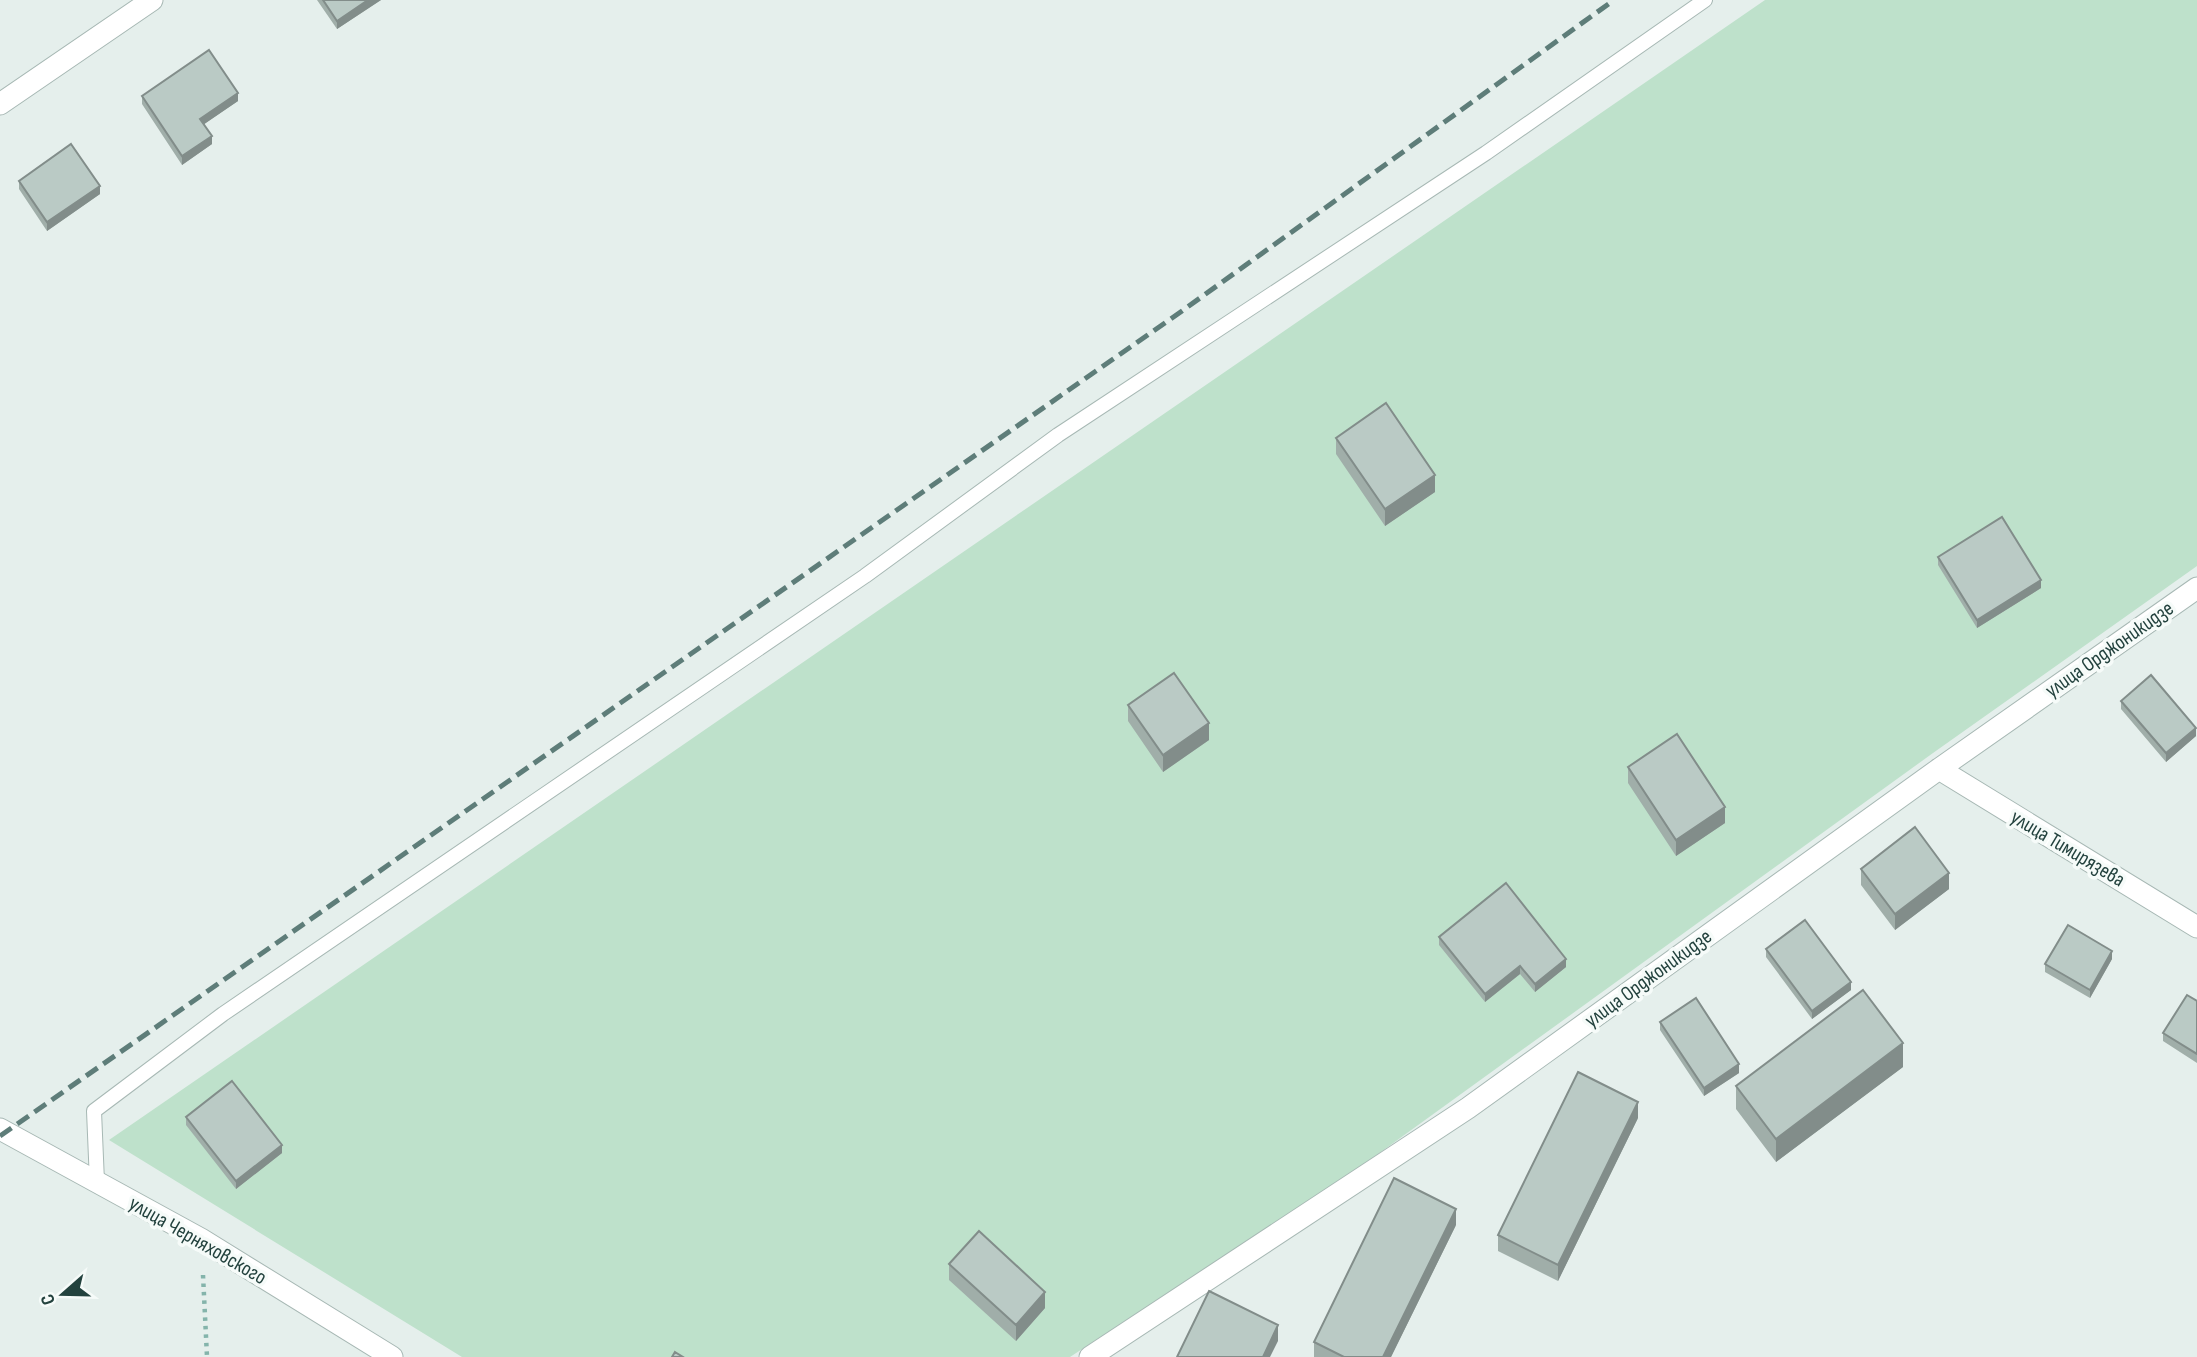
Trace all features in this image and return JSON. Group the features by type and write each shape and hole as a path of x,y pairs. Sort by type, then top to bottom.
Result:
{"street":[{"path":"0,104 152,0"},
{"name":"улица Орджоникидзе","path":"1090,1357 1468,1108 1939,769 2197,588"},
{"name":"улица Тимирязева","path":"1939,769 2197,927"},
{"name":"улица Черняховского","path":"0,1129 201,1239 392,1357"}],"lane":[{"path":"96,1182 94,1111 223,1014 864,576 1058,435 1486,153 1705,0"}],"path":[{"path":"201,1239 207,1357"}],"green space":[{"path":"1765,0 2197,0 2197,566 1367,1162 1070,1357 462,1357 109,1140"}],"building":[{"path":"323,0 368,0 337,21"},
{"path":"209,50 238,93 200,119 212,136 182,156 142,96"},
{"path":"71,144 100,186 47,222 19,181"},
{"path":"1386,403 1435,475 1385,509 1336,438"},
{"path":"2002,517 2041,580 1977,620 1938,557"},
{"path":"1174,673 1209,723 1163,755 1128,705"},
{"path":"2151,675 2196,728 2166,753 2121,701"},
{"path":"1677,734 1725,807 1676,840 1628,767"},
{"path":"1915,827 1949,873 1895,914 1861,869"},
{"path":"1506,883 1566,959 1535,984 1520,966 1485,994 1439,937"},
{"path":"1805,920 1851,982 1812,1011 1766,949"},
{"path":"2068,925 2112,951 2090,990 2045,964"},
{"path":"1863,990 1903,1043 1776,1139 1736,1086"},
{"path":"2187,995 2197,1001 2197,1054 2163,1033"},
{"path":"1696,998 1739,1064 1704,1088 1660,1022"},
{"path":"1578,1072 1638,1102 1558,1265 1498,1235"},
{"path":"232,1081 282,1145 236,1181 186,1117"},
{"path":"1394,1178 1456,1209 1383,1357 1344,1357 1314,1342"},
{"path":"979,1231 1045,1292 1016,1325 949,1264"},
{"path":"1209,1291 1278,1325 1263,1357 1177,1357"}],"railway":[{"path":"0,1136 1182,311 1614,0"}]}
